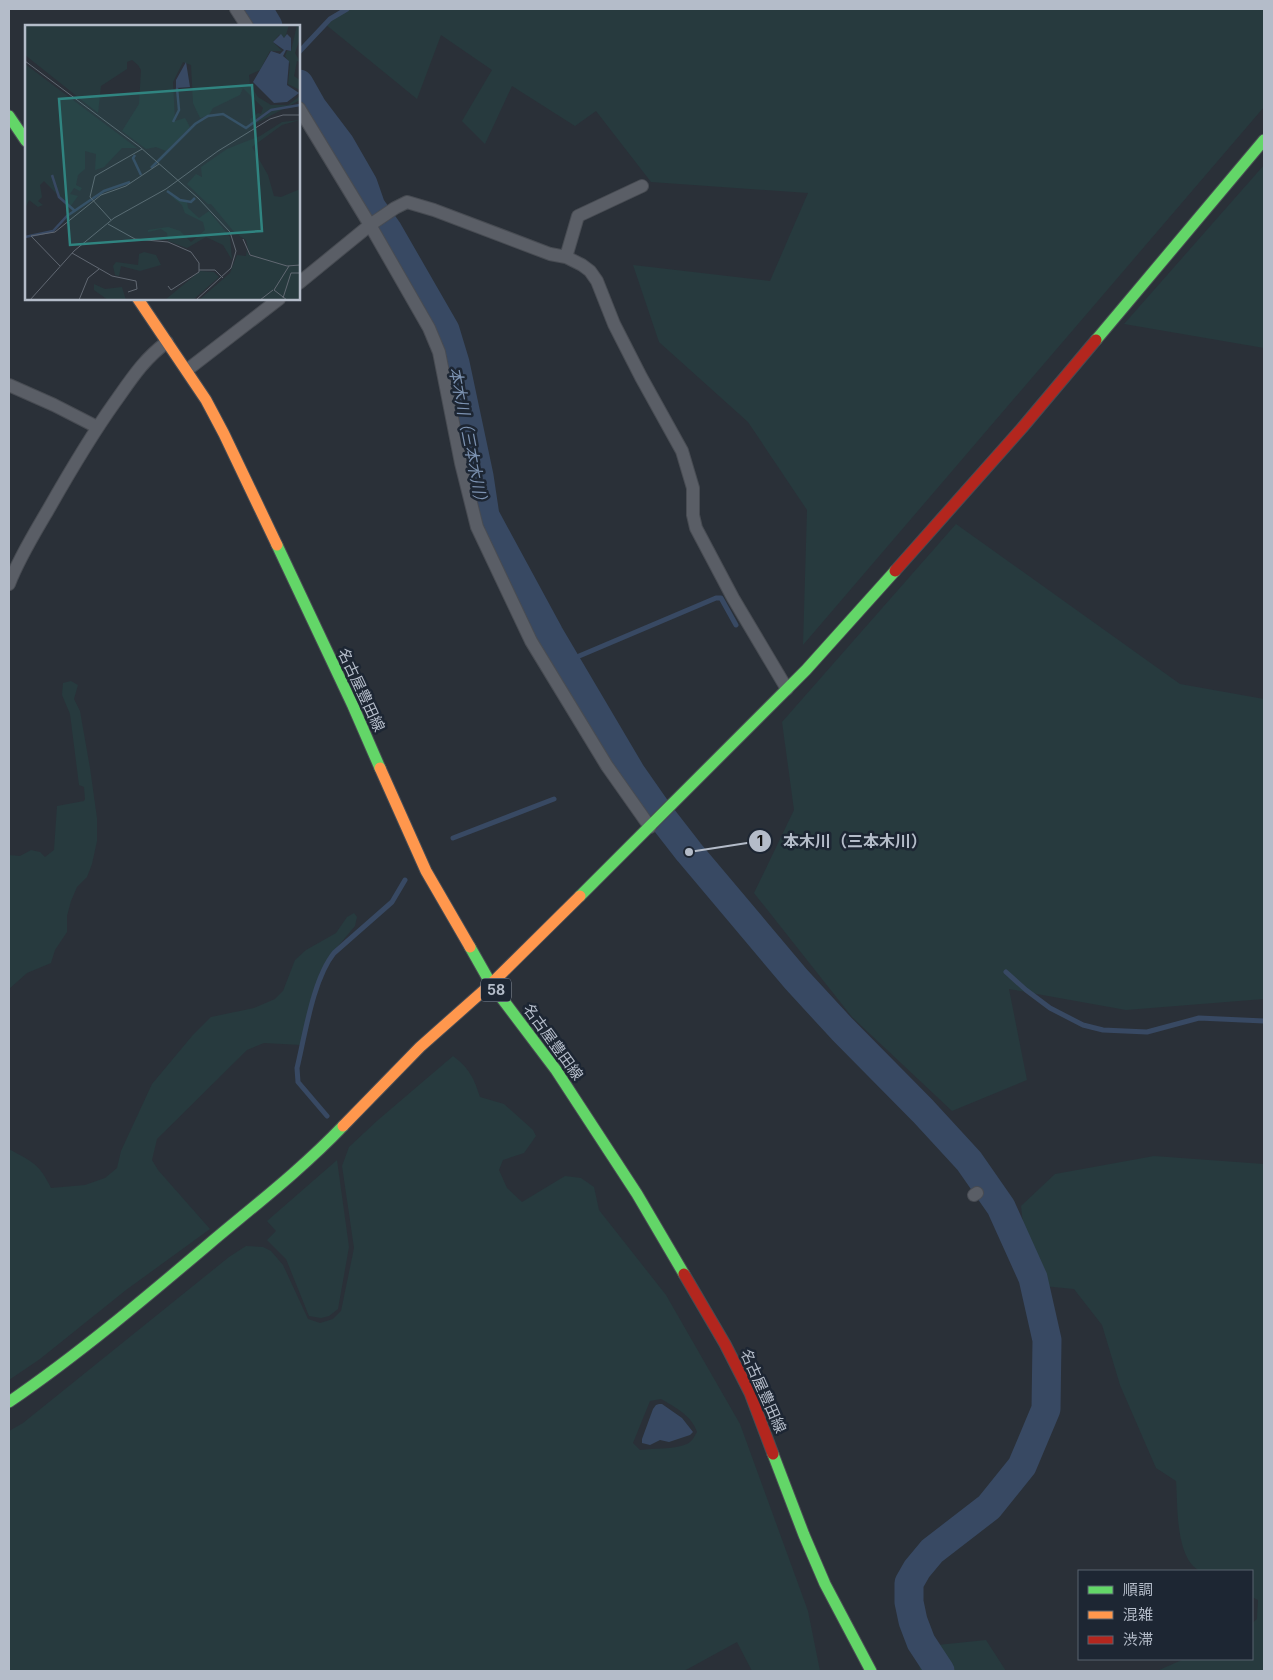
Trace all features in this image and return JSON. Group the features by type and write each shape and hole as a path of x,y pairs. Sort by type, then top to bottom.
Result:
{"street":[{"path":"236,9 247,25"},
{"path":"300,110 418,308 439,352 461,463 477,527 536,649 602,758 651,826"},
{"path":"9,116 25,140"},
{"path":"9,1402 53,1372 114,1324 272,1192 330,1139 420,1047 491,984 674,803 787,689 1022,428 1264,140"},
{"path":"566,257 578,216 642,186"},
{"path":"300,282 370,225 407,202 434,210 541,251 566,257 590,271 597,281 614,324 641,378 682,451 693,488 693,515 696,528 733,598 787,689"},
{"name":"名古屋豊田線","path":"139,300 187,370 224,434 353,706 426,871 491,984 556,1070 637,1194 725,1344 750,1393 804,1535 825,1584 871,1671"},
{"path":"187,370 278,300"},
{"path":"9,584 46,513 97,427 150,354 167,342"},
{"path":"9,385 97,427"}],"green space":[{"path":"344,9 1264,9 1264,107 803,645 807,510 748,422 659,342 633,265 770,281 808,193 651,182 596,111 575,126 512,86 485,144 462,121 492,70 441,35 417,99 325,24"},
{"path":"1264,165 1264,348 1124,324"},
{"path":"956,524 1180,684 1264,699 1264,999 1126,1010 1009,989 1027,1080 952,1111 852,1017 754,893 794,810 782,722"},
{"path":"71,681 78,685 74,699 80,711 90,768 97,818 97,841 87,877 77,887 71,901 67,916 67,932 55,950 51,963 27,973 9,989 9,855 20,856 31,850 40,852 45,857 54,850 57,806 84,801 85,799 84,787 79,785 70,714 62,695 63,683"},
{"path":"354,913 357,917 355,926 328,958 320,972 301,1045 264,1043 247,1050 157,1139 152,1160 158,1170 210,1229 126,1290 40,1359 9,1380 9,1149 39,1168 51,1188 85,1185 105,1178 117,1168 121,1151 152,1084 192,1036 211,1017 254,1008 275,999 283,991 295,960 306,950 336,933 347,917"},
{"path":"453,1056 470,1074 476,1084 480,1097 504,1104 533,1130 536,1136 524,1153 503,1160 499,1170 507,1188 522,1202 565,1176 581,1178 594,1187 599,1210 666,1295 740,1424 808,1611 820,1671 752,1671 737,1642 684,1671 9,1671 9,1431 23,1423 229,1257 246,1246 263,1247 271,1251 283,1265 308,1319 320,1323 333,1319 341,1311 354,1248 342,1166 349,1147","holes":["661,1399 687,1417 695,1426 697,1432 686,1445 673,1448 640,1450 633,1443 650,1401"]},
{"path":"1154,1156 1264,1164 1264,1671 1157,1671 1182,1660 1253,1660 1253,1622 1257,1619 1258,1600 1253,1598 1253,1570 1199,1570 1192,1564 1186,1555 1179,1530 1176,1481 1156,1468 1120,1385 1102,1325 1074,1289 1043,1286 1024,1233 1021,1206 1055,1174"},
{"path":"337,1160 349,1247 338,1309 329,1316 321,1318 309,1316 286,1259 267,1240 276,1231 267,1221"},
{"path":"986,1640 1006,1671 920,1671 918,1647"}],"water":[{"path":"662,1404 682,1418 693,1432 690,1435 669,1442 660,1440 650,1445 642,1443 653,1409"}],"waterway":[{"name":"本木川（三本木川）","path":"258,9 267,25"},
{"path":"300,51 330,19 347,9"},
{"name":"本木川（三本木川）","path":"300,86 312,107 340,144 363,184 371,207 388,231 445,330 455,363 479,476 485,516 549,634 631,773 689,852 796,979 969,1161 1001,1207 1033,1278 1047,1340 1046,1409 1022,1466 989,1507 932,1551 917,1569 909,1583 909,1602 913,1621 921,1642 940,1671"},
{"path":"565,662 716,598 721,598 736,625"},
{"path":"453,838 554,799"},
{"path":"327,1116 298,1082 297,1068 315,992 320,977 334,953 392,902 405,880"},
{"path":"1006,972 1050,1008 1083,1025 1103,1030 1147,1032 1199,1018 1264,1021"}],"traffic: fast":[{"path":"9,116 25,140"},
{"path":"1096,340 1264,140"},
{"path":"277,545 380,768"},
{"path":"580,896 806,670 895,571"},
{"path":"470,947 491,984 556,1070 637,1194 684,1274"},
{"path":"9,1402 61,1365 136,1306 294,1172 343,1126"},
{"path":"773,1454 825,1584 871,1671"}],"traffic: slow":[{"path":"139,300 206,400 277,545"},
{"path":"380,768 426,871 470,947"},
{"path":"343,1126 420,1047 491,984 580,896"}],"traffic: jam":[{"path":"895,571 1022,428 1096,340"},
{"path":"684,1274 725,1344 750,1393 773,1454"}],"place":[{"name":"本木川（三本木川）","path":"689,852"}]}
